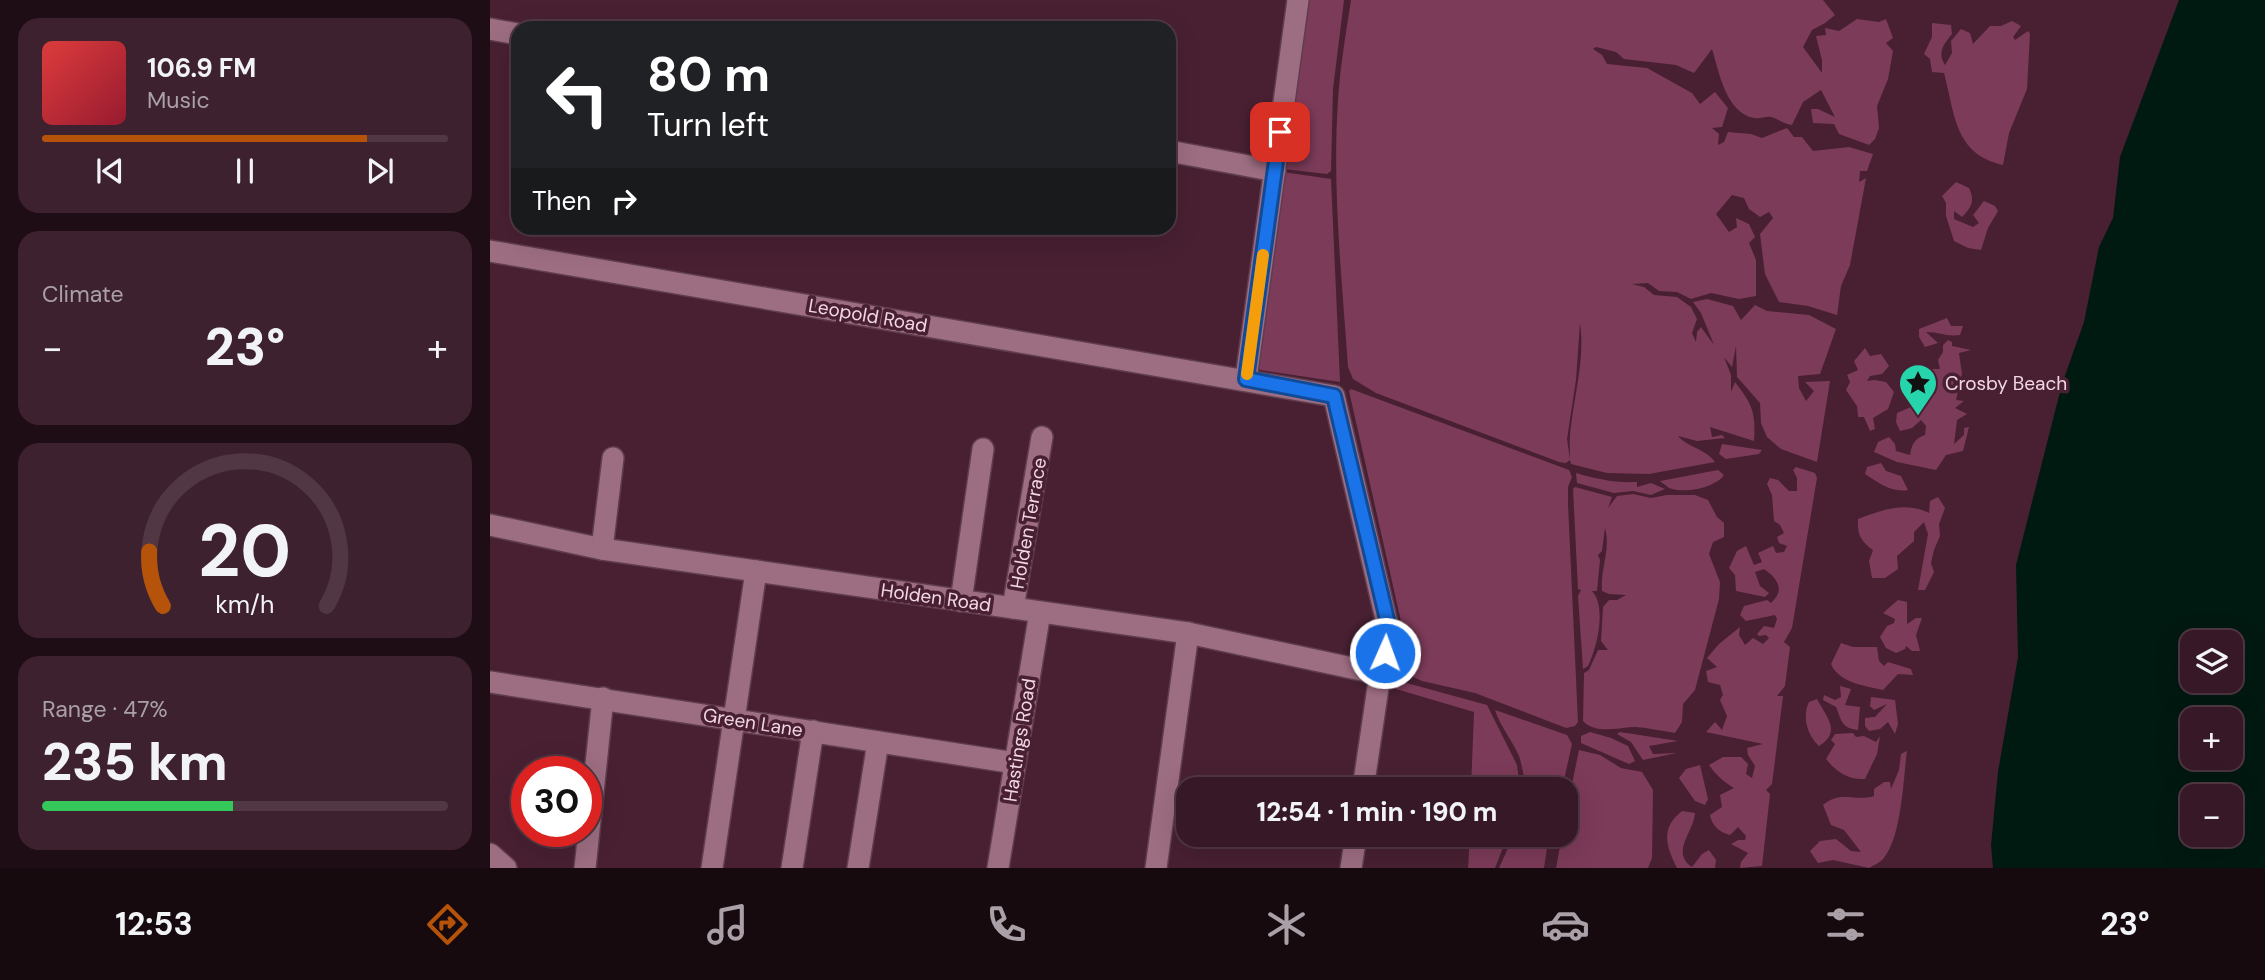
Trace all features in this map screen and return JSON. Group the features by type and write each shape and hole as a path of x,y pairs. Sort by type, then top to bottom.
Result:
{"street":[{"path":"1246,379 1298,0"},
{"path":"490,29 511,33"},
{"path":"1176,152 1275,170"},
{"name":"Leopold Road","path":"490,251 1334,396 1390,632 1380,674"},
{"name":"Holden Terrace","path":"1013,608 1042,437"},
{"path":"961,601 983,449"},
{"path":"602,549 613,458"},
{"name":"Holden Road","path":"490,525 602,549 1188,633 1380,674"},
{"path":"712,868 756,571"},
{"name":"Hastings Road","path":"998,868 1040,612"},
{"path":"1156,868 1188,633"},
{"path":"1365,777 1380,674"},
{"name":"Green Lane","path":"490,682 1015,764"},
{"path":"585,868 603,698"},
{"path":"792,868 813,731"},
{"path":"858,868 878,742"},
{"path":"1351,868 1354,847"},
{"path":"490,854 506,868"}],"shaded area":[{"path":"1306,0 1344,0 1333,89 1331,171 1327,174 1284,169"},
{"path":"1351,0 1823,0 1835,15 1812,30 1803,47 1822,73 1816,36 1826,35 1825,28 1839,31 1857,19 1879,22 1886,19 1893,38 1886,43 1893,51 1888,79 1877,106 1879,128 1875,139 1869,145 1839,134 1834,124 1813,123 1811,109 1818,109 1835,117 1821,90 1803,102 1792,125 1771,117 1754,118 1744,115 1725,90 1712,49 1694,73 1676,65 1624,59 1616,52 1596,47 1593,49 1602,55 1607,64 1647,68 1692,93 1700,104 1715,92 1728,108 1722,127 1712,128 1719,134 1718,145 1724,142 1728,132 1762,138 1787,128 1794,137 1802,137 1813,151 1849,147 1873,154 1867,171 1860,171 1859,182 1866,178 1850,265 1841,286 1837,315 1808,306 1779,302 1765,274 1760,234 1773,218 1769,212 1760,217 1749,209 1744,198 1732,195 1716,214 1729,232 1737,227 1736,218 1749,224 1755,237 1749,243 1756,260 1756,296 1739,299 1711,293 1691,299 1677,292 1659,291 1648,283 1632,284 1644,287 1654,295 1677,297 1691,307 1697,319 1692,333 1696,342 1697,332 1701,327 1714,345 1701,313 1693,302 1707,299 1733,306 1741,320 1755,305 1767,311 1809,315 1836,329 1820,374 1798,376 1799,388 1806,401 1814,391 1805,382 1830,381 1817,462 1781,449 1767,437 1761,423 1760,403 1737,377 1736,346 1732,367 1724,357 1731,375 1731,392 1735,382 1752,409 1754,441 1710,427 1712,437 1722,435 1725,438 1697,441 1678,436 1715,462 1649,474 1607,473 1571,464 1570,460 1566,463 1559,462 1376,393 1353,379 1348,367 1336,167 1339,88","holes":["1580,323 1580,362 1570,430 1570,459 1567,439 1576,380"]},
{"path":"2179,0 2265,0 2265,868 1993,868 1991,845 1998,772 2018,657 2016,565 2062,384 2084,322 2099,247 2113,218 2120,157"},
{"path":"2012,21 2021,26 2013,37 2015,40 2028,31 2030,34 2027,89 2009,133 2003,165 1987,160 1966,142 1959,130 1944,73 1932,72 1930,59 1924,54 1932,37 1932,23 1951,25 1952,34 1942,52 1945,65 1952,53 1951,41 1961,29 1970,33 1973,44 1990,26 2001,26"},
{"path":"1283,172 1331,179 1340,382 1254,369"},
{"path":"1956,182 1969,188 1972,200 1962,217 1954,211 1954,219 1973,227 1979,223 1973,215 1984,201 1995,206 1998,211 1988,228 1981,250 1968,248 1954,241 1942,196"},
{"path":"1947,318 1951,326 1963,326 1960,335 1926,332 1938,343 1925,347 1919,337 1919,329"},
{"path":"1948,340 1952,342 1952,346 1971,350 1959,353 1962,374 1956,400 1964,401 1955,408 1967,414 1957,420 1954,444 1964,435 1964,428 1969,427 1963,451 1946,455 1936,470 1897,462 1874,452 1878,442 1889,437 1895,444 1896,451 1910,455 1914,442 1925,435 1926,426 1921,420 1912,428 1900,431 1896,422 1897,413 1920,403 1926,394 1922,388 1927,369 1940,369 1938,360 1943,352 1943,345"},
{"path":"1865,348 1870,356 1881,354 1889,366 1882,374 1870,376 1867,381 1886,382 1894,392 1888,409 1873,418 1875,429 1870,431 1864,417 1858,417 1857,406 1846,390 1850,382 1847,375 1858,370 1854,361"},
{"path":"1351,389 1569,470 1572,477 1568,487 1568,504 1578,722 1575,726 1566,728 1475,693 1422,681 1400,671 1405,639 1349,391"},
{"path":"1722,444 1762,450 1759,454 1726,459 1719,454"},
{"path":"1881,463 1886,471 1901,476 1908,490 1891,488 1865,474 1867,467"},
{"path":"1796,467 1815,473 1817,478 1792,628 1784,642 1790,647 1785,686 1777,696 1783,696 1772,784 1766,790 1770,794 1762,866 1740,868 1748,853 1731,844 1745,840 1746,836 1738,827 1730,835 1723,832 1714,825 1710,815 1722,807 1720,795 1734,788 1720,778 1709,765 1723,757 1741,757 1748,764 1746,774 1752,778 1755,766 1747,748 1763,744 1706,732 1715,722 1722,730 1727,716 1720,700 1723,695 1720,685 1708,682 1706,671 1717,667 1707,658 1740,627 1739,635 1745,645 1753,638 1763,644 1769,638 1757,634 1764,626 1774,628 1777,619 1775,615 1746,621 1740,615 1744,606 1767,600 1771,603 1776,598 1779,589 1773,576 1764,569 1755,572 1760,586 1769,593 1765,597 1736,591 1735,575 1729,568 1737,551 1746,546 1754,565 1762,562 1758,553 1773,546 1776,553 1784,552 1787,546 1779,543 1777,537 1784,533 1774,521 1772,495 1767,484 1770,478 1778,480 1789,491 1797,491 1797,478 1793,470"},
{"path":"1718,470 1724,475 1720,480 1699,489 1675,490 1660,481"},
{"path":"1576,473 1606,480 1637,482 1637,487 1651,483 1665,489 1651,495 1633,491 1614,493 1577,483"},
{"path":"1575,487 1612,497 1608,508 1617,496 1633,494 1651,498 1695,495 1708,500 1717,517 1724,523 1724,537 1713,542 1709,554 1720,582 1719,599 1695,690 1683,704 1682,722 1675,733 1636,727 1601,729 1583,721 1584,673 1589,670 1598,650 1608,650 1601,641 1603,607 1609,600 1617,600 1626,595 1602,591 1607,544 1605,528 1602,551 1598,555 1600,560 1597,591 1592,591 1599,607 1599,628 1588,666 1583,669"},
{"path":"1938,497 1945,508 1931,563 1934,572 1925,590 1918,590 1928,534 1924,522 1914,532 1914,541 1897,556 1898,569 1885,578 1872,578 1869,561 1873,550 1861,537 1858,519 1902,507 1929,513 1930,501"},
{"path":"1898,600 1907,602 1907,624 1916,618 1922,618 1916,635 1920,651 1912,651 1906,646 1896,653 1886,648 1880,637 1895,619 1883,613"},
{"path":"1841,643 1853,647 1877,647 1879,661 1884,666 1888,662 1911,669 1913,675 1898,674 1883,690 1846,680 1831,664"},
{"path":"1403,682 1487,705 1517,765 1518,777 1471,777 1474,712 1396,689"},
{"path":"1840,686 1851,689 1845,705 1860,707 1858,730 1845,726 1836,707 1823,700 1824,695 1835,700 1841,697"},
{"path":"1871,697 1895,700 1898,724 1895,734 1888,722 1880,729 1869,731 1865,726 1865,718 1875,717 1887,704 1874,710 1870,706"},
{"path":"1817,699 1831,729 1826,741 1819,746 1811,736 1806,719 1809,702"},
{"path":"1495,710 1567,735 1572,744 1565,777 1524,777 1519,756"},
{"path":"1590,732 1628,746 1635,761 1629,764 1581,743 1581,736"},
{"path":"1620,732 1678,741 1649,746 1653,754 1677,753 1643,760 1631,742 1617,734"},
{"path":"1853,733 1856,737 1864,736 1876,742 1880,736 1877,754 1865,779 1843,774 1826,759 1835,744 1831,740 1835,734"},
{"path":"1579,750 1600,755 1621,768 1642,772 1653,790 1652,858 1648,868 1556,868 1560,847 1578,847 1578,777 1573,777"},
{"path":"1907,751 1898,823 1883,859 1869,868 1833,860 1818,863 1810,851 1820,841 1836,839 1851,851 1861,852 1844,830 1831,825 1823,805 1836,798 1874,796 1874,789 1884,782 1890,782 1891,789 1899,770 1901,754"},
{"path":"1700,765 1708,799 1705,805 1695,801 1679,778 1686,769"},
{"path":"1682,811 1695,813 1683,848 1686,861 1692,867 1702,854 1709,850 1716,860 1715,868 1677,868 1667,838 1670,824"},
{"path":"1469,847 1503,847 1495,868 1468,868"},
{"path":"1509,847 1547,847 1544,868 1499,868"}],"slow traffic":[{"path":"1247,374 1263,255"}],"place":[{"name":"Crosby Beach","path":"1918,417"}],"route":[{"path":"1280,132 1246,379 1334,396 1390,632 1385,653"}]}
